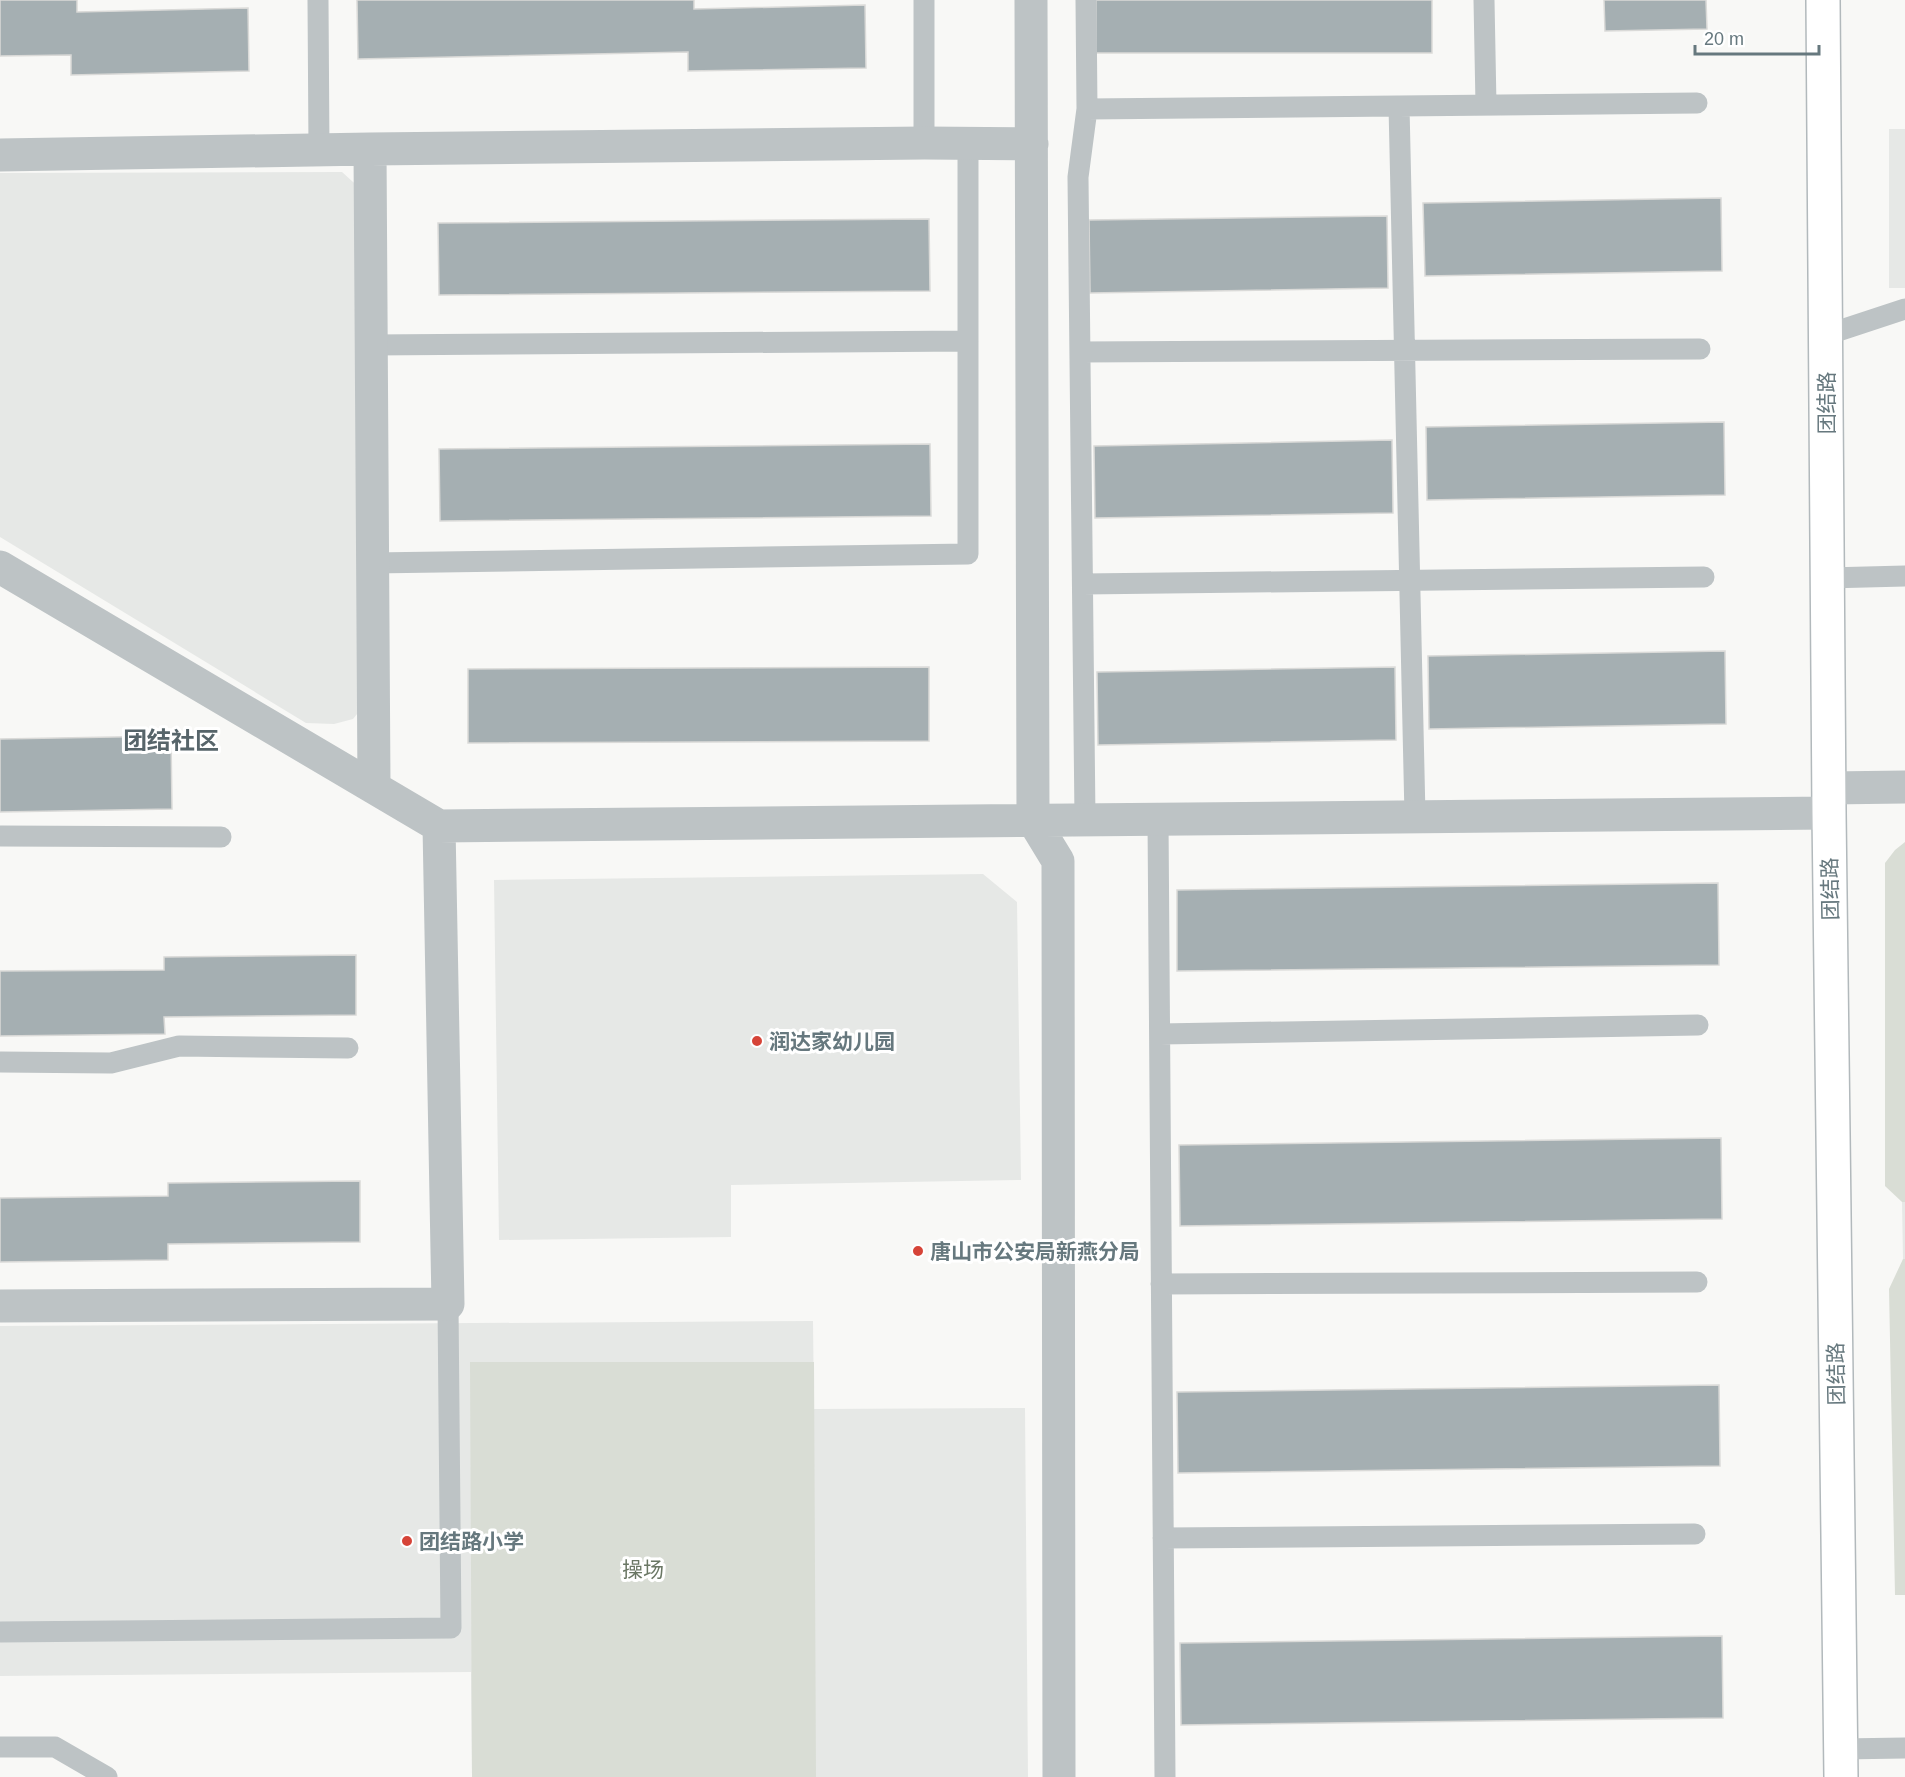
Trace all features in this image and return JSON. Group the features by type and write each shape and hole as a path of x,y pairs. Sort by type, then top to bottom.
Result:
{"street":[{"path":"1030,0 1034,820 1058,861 1059,1777"},
{"name":"团结路","path":"1823,0 1829,800 1841,1763"},
{"path":"0,155 924,143 1032,144"},
{"path":"370,149 374,786"},
{"path":"0,567 439,826 1415,816 1829,800 1905,787"},
{"path":"0,1306 448,1304 439,826"}],"lane":[{"path":"318,0 319,150"},
{"path":"924,0 924,143"},
{"path":"1085,819 1078,177 1087,109 1086,0"},
{"path":"1484,0 1486,105"},
{"path":"1087,109 1697,103"},
{"path":"1399,106 1415,816"},
{"path":"372,563 968,554 968,143"},
{"path":"1826,334 1905,309"},
{"path":"371,345 968,341"},
{"path":"1080,352 1700,349"},
{"path":"1827,578 1905,576"},
{"path":"1083,584 1704,577"},
{"path":"1158,819 1165,1777"},
{"path":"0,836 221,837"},
{"path":"1160,1034 1698,1024"},
{"path":"0,1062 111,1063 179,1046 348,1048"},
{"path":"1161,1284 1697,1282"},
{"path":"0,1632 451,1628 448,1304"},
{"path":"1163,1538 1695,1534"},
{"path":"0,1747 55,1747 107,1777"},
{"path":"1841,1763 1905,1748"}],"shaded area":[{"path":"1889,129 1905,129 1905,288 1889,288"},
{"path":"342,172 363,191 362,708 353,719 334,724 306,723 0,537 0,173"},
{"name":"润达家幼儿园","path":"983,874 1017,902 1021,1180 731,1185 731,1237 499,1240 494,880"},
{"path":"1902,1202 1905,1202 1905,1259 1903,1259"},
{"name":"团结路小学","path":"813,1321 814,1409 1025,1408 1028,1777 472,1777 471,1672 0,1676 0,1326"}],"green space":[{"path":"1905,842 1905,1202 1902,1202 1885,1186 1885,863"},
{"path":"1905,1259 1905,1595 1895,1595 1889,1289"},
{"name":"操场","path":"470,1362 814,1362 816,1777 472,1777"}],"building":[{"path":"0,0 77,0 77,12 248,8 249,71 71,75 71,55 0,56"},
{"path":"357,0 694,0 694,9 865,5 866,68 688,71 688,52 358,59"},
{"path":"1096,0 1432,0 1432,53 1096,53"},
{"path":"1604,0 1706,0 1707,29 1605,31"},
{"path":"1721,198 1722,271 1425,276 1423,203"},
{"path":"1387,216 1388,288 1090,293 1089,220"},
{"path":"929,219 930,291 439,295 438,223"},
{"path":"1724,422 1725,495 1427,500 1426,427"},
{"path":"1392,440 1393,513 1095,518 1094,446"},
{"path":"930,444 931,516 440,521 439,449"},
{"path":"1725,651 1726,724 1429,729 1428,656"},
{"path":"929,667 929,741 468,743 468,669"},
{"path":"1395,667 1396,740 1098,745 1097,672"},
{"path":"171,736 172,809 0,812 0,739"},
{"path":"1718,883 1719,965 1177,971 1177,890"},
{"path":"356,955 356,1015 164,1017 165,1034 0,1036 0,971 164,970 164,957"},
{"path":"1721,1138 1722,1219 1180,1226 1179,1145"},
{"path":"360,1181 360,1242 168,1244 168,1260 0,1262 0,1198 168,1196 168,1183"},
{"path":"1719,1385 1720,1466 1178,1473 1177,1392"},
{"path":"1722,1636 1723,1718 1181,1725 1180,1643"}],"place":[{"name":"润达家幼儿园","path":"757,1041"},
{"name":"唐山市公安局新燕分局","path":"918,1251"},
{"name":"团结路小学","path":"407,1541"}],"district":[{"name":"团结社区","path":"171,740"}]}
